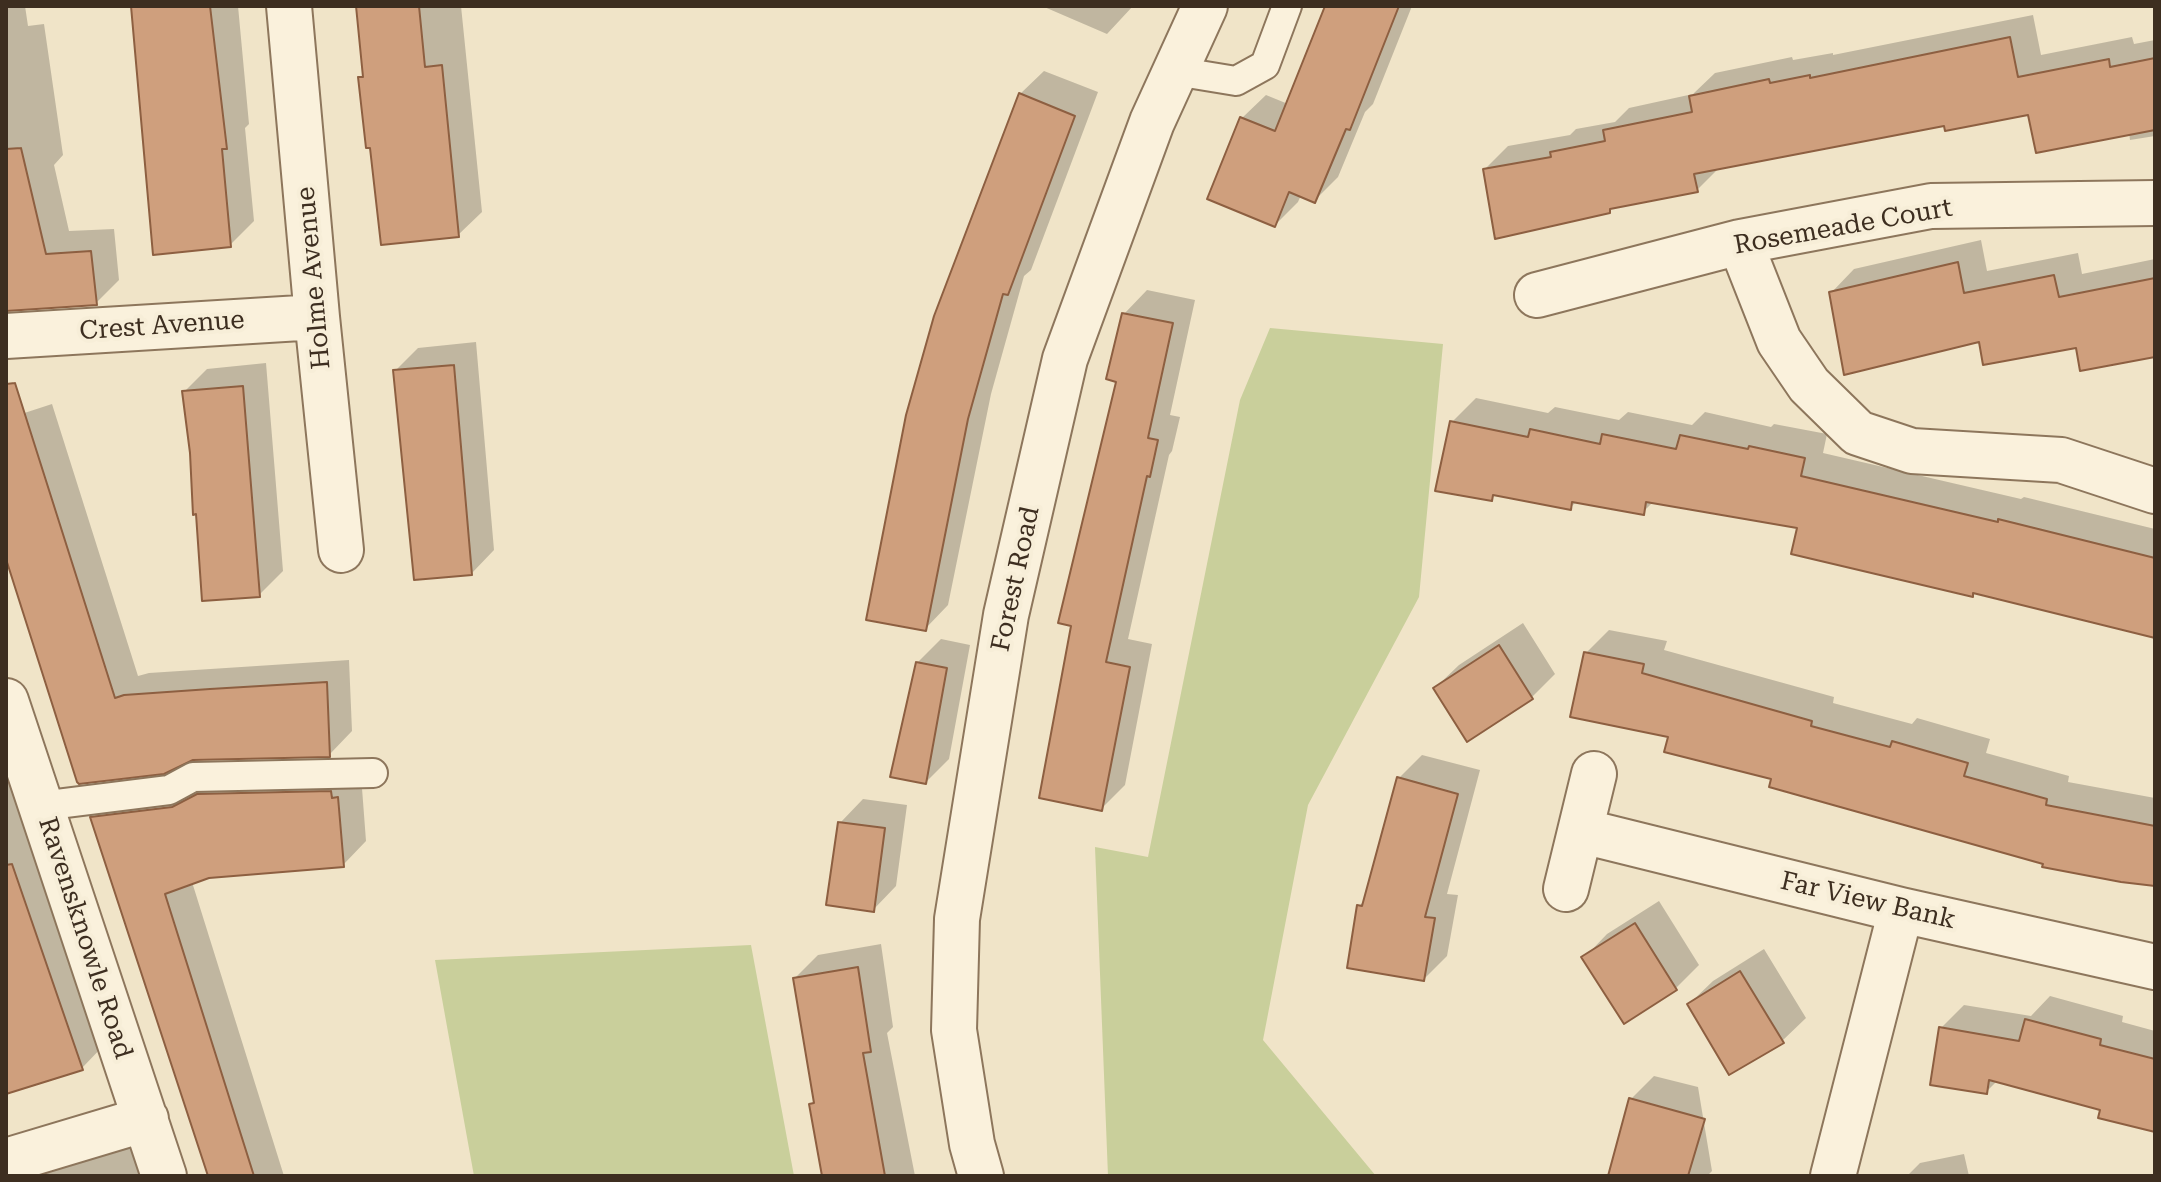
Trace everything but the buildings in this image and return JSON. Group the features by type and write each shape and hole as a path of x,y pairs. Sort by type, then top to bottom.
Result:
{"street":[{"name":"Holme Avenue","path":"289,6 341,550"},
{"name":"Forest Road","path":"981,1176 972,1144 954,1030 957,919 1006,615 1065,359 1152,122 1205,6"},
{"name":"Rosemeade Court","path":"1537,295 1740,242 1931,206 2155,203"},
{"path":"1740,242 1779,341 1809,385 1858,433 1912,451 2061,460 2155,491"},
{"name":"Crest Avenue","path":"6,336 317,317"},
{"name":"Ravensknowle Road","path":"6,701 164,1176"},
{"path":"1566,889 1594,774"},
{"name":"Far View Bank","path":"1582,831 1901,910 2155,967"},
{"path":"1833,1176 1901,910"},
{"path":"6,1161 146,1119"}],"lane":[{"path":"1175,71 1236,81 1265,65 1287,6"},
{"path":"41,806 169,790 193,777 373,773"}],"green space":[{"path":"1270,328 1443,344 1419,597 1308,805 1263,1040 1376,1176 1108,1176 1095,847 1148,857 1240,400"},
{"path":"751,945 794,1176 474,1176 435,960"}]}
